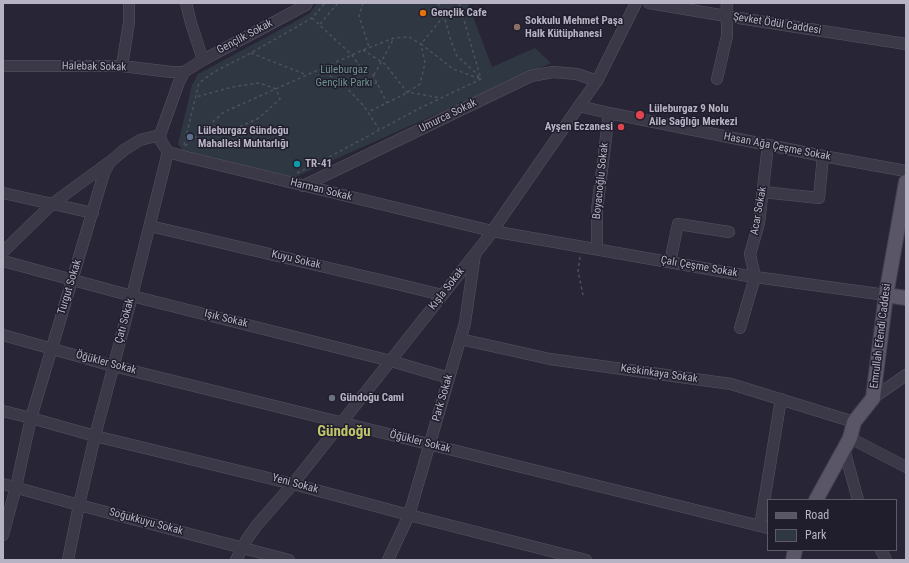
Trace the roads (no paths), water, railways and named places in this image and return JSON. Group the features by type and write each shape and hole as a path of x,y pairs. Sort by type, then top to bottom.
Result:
{"main road":[{"name":"Emrullah Efendi Caddesi","path":"817,499 847,443 854,422 873,398 886,295 906,182"},
{"name":"Çalı Çeşme Sokak","path":"886,295 906,298"}],"street":[{"path":"122,66 129,22 129,3"},
{"path":"186,3 203,60"},
{"name":"Gençlik Sokak","path":"184,72 252,32 306,5 307,3"},
{"name":"Kışla Sokak","path":"236,560 247,539 293,484 492,232 597,81 636,3"},
{"name":"Şevket Ödül Caddesi","path":"649,3 906,44"},
{"path":"717,79 727,36 727,3"},
{"name":"Halebak Sokak","path":"3,66 122,66 171,72 184,72"},
{"path":"168,152 161,141 160,135 184,72"},
{"name":"Umurca Sokak","path":"303,186 531,76 553,72 571,73 597,81"},
{"name":"Hasan Ağa Çeşme Sokak","path":"579,106 823,156 906,171"},
{"name":"Boyacıoğlu Sokak","path":"597,250 597,210 609,113"},
{"name":"Turgut Sokak","path":"3,535 16,487 31,418 104,173 110,162 124,150 140,140 160,135"},
{"name":"Acar Sokak","path":"755,277 750,254 759,223 768,145"},
{"name":"Harman Sokak","path":"168,152 186,158 492,232"},
{"name":"Çatı Sokak","path":"68,560 95,436 168,152"},
{"path":"763,192 820,198 823,156"},
{"path":"3,252 52,204 110,162"},
{"path":"3,193 92,213"},
{"path":"670,262 678,224 729,232"},
{"name":"Kuyu Sokak","path":"150,226 442,295"},
{"name":"Çalı Çeşme Sokak","path":"492,232 755,277 886,295"},
{"name":"Park Sokak","path":"388,560 409,516 465,323 475,254"},
{"name":"Işık Sokak","path":"3,261 132,296 391,360 449,378"},
{"path":"740,328 755,277"},
{"name":"Öğükler Sokak","path":"3,335 113,366 764,527"},
{"name":"Keskinkaya Sokak","path":"460,340 550,359 731,384 854,422"},
{"path":"873,398 906,375"},
{"path":"768,499 781,399"},
{"name":"Yeni Sokak","path":"3,411 95,436 293,484 409,516 586,560"},
{"path":"847,443 906,468"},
{"path":"847,443 858,499"},
{"name":"Soğukkuyu Sokak","path":"3,484 289,560"},
{"path":"764,527 767,504"},
{"path":"882,551 886,560"}],"place":[{"name":"Gençlik Cafe","path":"423,13"},
{"name":"Sokkulu Mehmet Paşa Halk Kütüphanesi","path":"517,27"},
{"name":"Lüleburgaz 9 Nolu Aile Sağlığı Merkezi","path":"640,115"},
{"name":"Ayşen Eczanesi","path":"621,127"},
{"name":"Lüleburgaz Gündoğu Mahallesi Muhtarlığı","path":"190,137"},
{"name":"TR-41","path":"297,164"},
{"name":"Gündoğu Cami","path":"332,398"}],"district":[{"name":"Gündoğu","path":"344,432"}],"park label":[{"name":"Lüleburgaz Gençlik Parkı","path":"344,76"}]}
